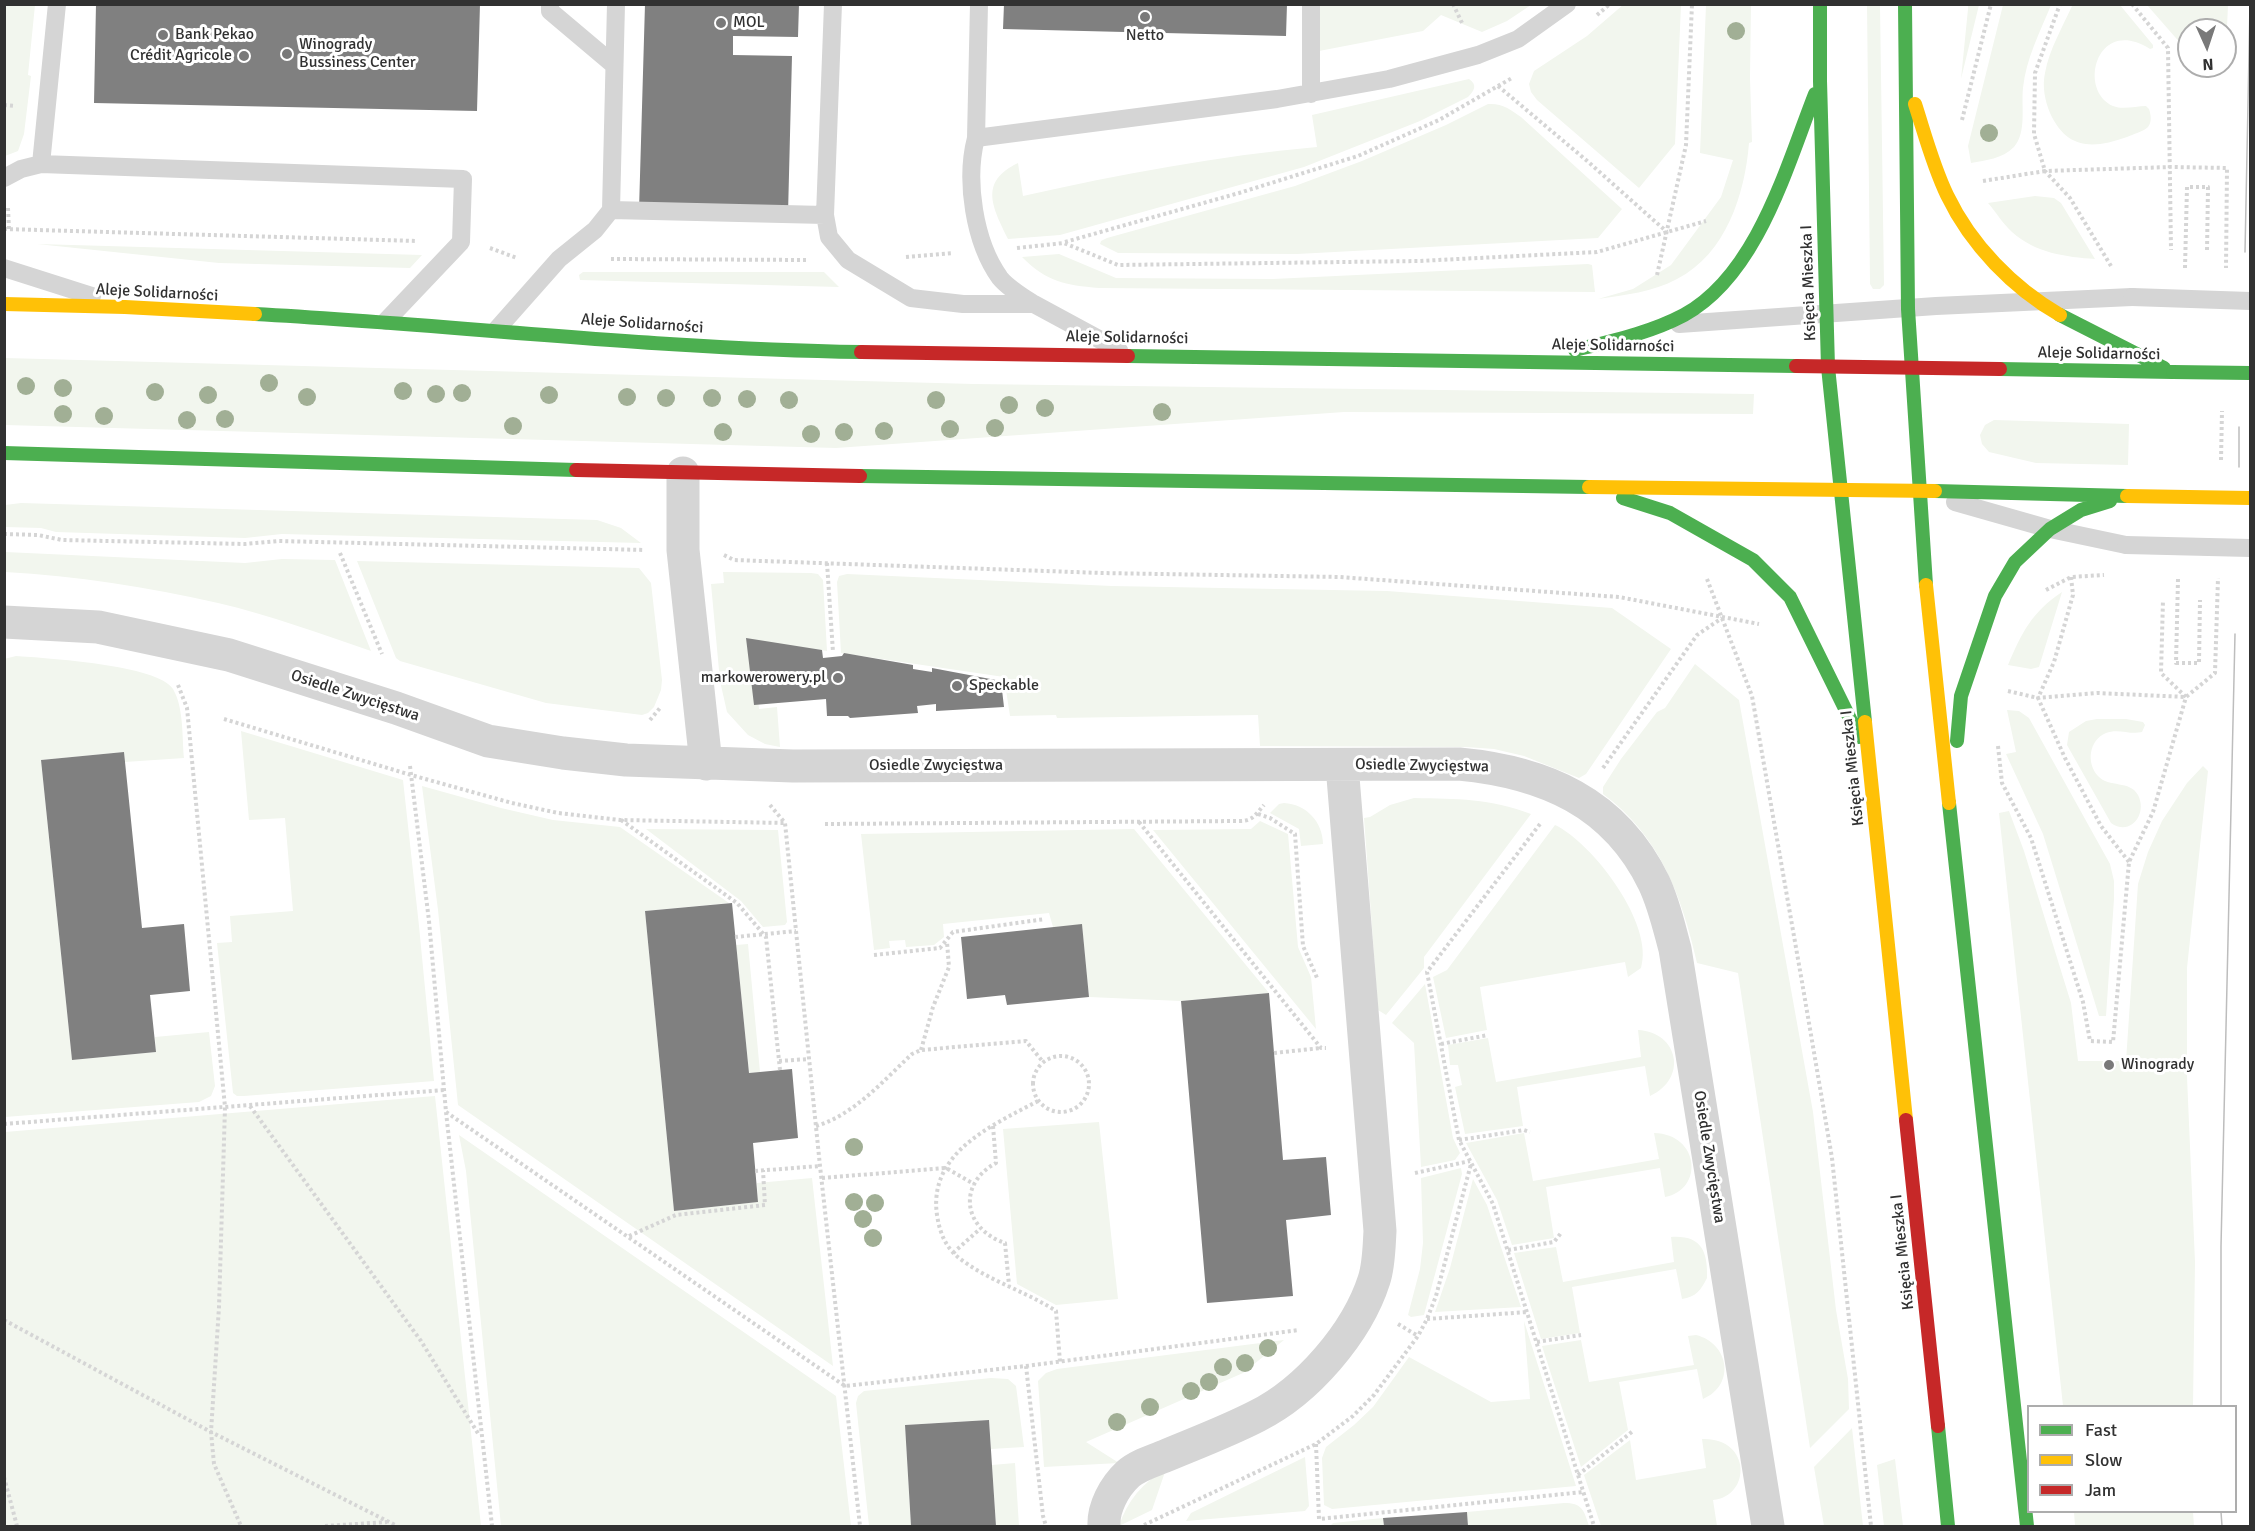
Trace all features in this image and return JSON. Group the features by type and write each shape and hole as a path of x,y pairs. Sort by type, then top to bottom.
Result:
{"street":[{"name":"Księcia Mieszka I","path":"1820,4 1828,367 1948,1527"},
{"path":"1905,4 1908,309 1925,576 2027,1527"},
{"path":"1906,77 1934,161 1954,208 1976,240 1999,267 2037,301 2090,331 2172,372"},
{"path":"1527,361 1635,336 1662,326 1686,314 1712,295 1732,276 1759,234 1820,81"},
{"name":"Aleje Solidarności","path":"4,304 125,307 386,321 647,343 813,351 2250,373"},
{"path":"4,453 683,473 1593,488 1841,489 2250,498"},
{"path":"683,473 683,550 706,764"},
{"path":"1593,488 1670,513 1753,560 1790,597 1868,754"},
{"path":"1951,812 1961,696 1995,596 2014,562 2049,529 2081,510 2127,496"},
{"name":"Osiedle Zwycięstwa","path":"4,621 98,627 229,655 396,708 488,741 562,753 706,764 793,766 1459,764 1496,767 1536,778 1577,796 1609,822 1626,841 1649,873 1665,910 1675,949 1768,1527"},
{"path":"1104,1527 1104,1518 1112,1496 1129,1474 1148,1462 1259,1416 1299,1387 1339,1347 1365,1303 1375,1278 1380,1230 1342,765"}],"lane":[{"path":"41,164 57,4"},
{"path":"550,4 550,11 614,65"},
{"path":"496,330 559,259 595,230 611,210 616,4"},
{"path":"833,4 825,215 829,237 848,260 911,298 963,304 1034,304"},
{"path":"979,4 976,138 971,157 970,182 975,215 987,250 1001,279 1034,304 1128,355"},
{"path":"1311,4 1311,94"},
{"path":"976,138 1311,94 1389,79 1478,55 1518,39 1567,4"},
{"path":"4,178 21,169 41,164 463,179 461,242 386,321"},
{"path":"611,210 825,215"},
{"path":"4,268 125,307"},
{"path":"1662,326 2037,301 2132,297 2250,301"},
{"path":"1919,491 2049,529 2126,545 2250,548"}],"path":[{"path":"1453,4 1486,74 1667,232"},
{"path":"1592,20 1610,4"},
{"path":"1657,275 1686,145 1692,4"},
{"path":"1961,127 1991,4"},
{"path":"2060,4 2035,73 2034,134 2045,171 2070,198 2116,274"},
{"path":"2132,4 2168,48 2171,250"},
{"path":"1010,248 1064,243 1358,156 1439,120 1518,75"},
{"path":"1980,182 2045,171 2171,166 2227,168 2226,252"},
{"path":"2185,277 2187,187 2208,187 2207,251"},
{"path":"1064,243 1118,265 1419,261 1597,252 1706,220"},
{"path":"900,258 954,253"},
{"path":"4,534 38,535 74,541 245,544 278,541 683,550 719,552 734,560 1102,573 1339,577 1619,597 1766,625"},
{"path":"340,553 382,654"},
{"path":"827,563 833,652"},
{"path":"2178,570 2176,663 2199,663 2200,600"},
{"path":"1705,574 1752,696 1832,1158 1871,1527"},
{"path":"2045,591 2071,578 2115,575"},
{"path":"2071,578 2073,595 2054,662 2038,698 2065,758 2101,826 2129,861"},
{"path":"1997,739 2002,783 2031,838 2083,1002 2090,1041 2113,1042 2129,861 2153,812 2186,697 2161,673 2163,600"},
{"path":"1599,773 1697,635 1723,617"},
{"path":"2008,691 2038,698 2126,693"},
{"path":"188,710 225,1107 219,1307 211,1432 214,1464 242,1527"},
{"path":"224,719 411,775 532,808 620,820 785,824 860,1527"},
{"path":"410,766 429,921 444,1090 492,1527"},
{"path":"825,824 1249,821 1269,801"},
{"path":"1258,814 1270,818 1295,834 1303,946 1320,984"},
{"path":"620,820 736,903 763,934 766,941 780,1070"},
{"path":"1139,822 1321,1048"},
{"path":"1542,822 1427,972 1459,1140 1493,1204 1594,1527"},
{"path":"874,955 940,948 953,932 1046,919"},
{"path":"735,937 796,931"},
{"path":"921,1050 933,1007 949,968 947,940"},
{"path":"1441,1044 1488,1035"},
{"path":"816,1126 833,1121 912,1054 921,1050 1026,1041 1043,1062"},
{"path":"1274,1053 1330,1048"},
{"path":"1062,1056 1076,1060 1086,1070 1090,1087 1083,1103 1069,1112 1052,1111 1038,1101 1033,1081 1043,1062 1049,1058 1062,1056"},
{"path":"779,1061 809,1059"},
{"path":"4,1124 444,1090"},
{"path":"1038,1101 993,1126 964,1145 955,1154 938,1184 936,1209 943,1238 953,1253 978,1270 1056,1311 1060,1362"},
{"path":"250,1105 421,1341 481,1437"},
{"path":"447,1112 845,1386 1060,1362 1306,1329"},
{"path":"993,1126 996,1163 984,1171 974,1184 971,1210 975,1223 980,1229 992,1239 1005,1243 1009,1285"},
{"path":"1459,1140 1524,1130 1530,1132"},
{"path":"1376,1176 1420,1173 1470,1161"},
{"path":"755,1172 820,1166"},
{"path":"822,1178 946,1168 974,1184"},
{"path":"628,1237 675,1215 765,1205 763,1170"},
{"path":"953,1253 980,1229"},
{"path":"1508,1250 1554,1242 1561,1233"},
{"path":"1427,1319 1528,1312"},
{"path":"4,1320 211,1432 397,1527"},
{"path":"1537,1342 1581,1335"},
{"path":"1026,1366 1046,1527"},
{"path":"1578,1475 1633,1431"},
{"path":"1316,1444 1319,1519 1583,1492"},
{"path":"4,1477 17,1527"},
{"path":"324,1527 388,1522"}],"shaded area":[{"path":"5,4 35,5 28,75 31,76 24,134 18,151 5,156"},
{"path":"1624,4 1681,5 1675,144 1639,188 1537,100 1529,84 1534,71 1587,36"},
{"path":"2073,4 2120,5 2153,45 2150,49 2132,41 2117,41 2106,48 2098,59 2095,72 2096,86 2102,98 2113,106 2125,108 2146,106 2149,109 2150,123 2143,130 2103,144 2082,143 2064,134 2050,113 2045,93 2045,73 2053,47"},
{"path":"1320,5 1531,5 1507,21 1482,32 1441,15 1423,31 1319,51"},
{"path":"1706,5 1751,5 1752,142 1749,143 1743,182 1737,202 1720,238 1694,268 1658,287 1598,299 1633,289 1671,265 1721,197 1733,160 1700,153"},
{"path":"1867,5 1880,5 1884,285 1880,289 1873,289 1870,284"},
{"path":"1968,5 1979,5 1961,79 1968,9"},
{"path":"2003,5 2051,5 2027,67 2023,88 2022,126 2018,141 2004,154 1971,163 1968,146"},
{"path":"2147,5 2228,5 2227,18 2177,18 2177,39"},
{"path":"1469,79 1474,88 1468,97 1420,121 1304,167 1060,235 1008,239 994,206 993,187 997,179 1005,170 1018,163 1023,196 1169,167 1243,155 1317,147 1312,115"},
{"path":"1488,104 1502,106 1521,117 1622,209 1598,238 1297,254 1118,253 1100,244 1107,238 1295,186 1362,161 1446,125"},
{"path":"2035,196 2054,198 2061,203 2095,259 2051,253 2031,245 2009,229 1988,203"},
{"path":"37,244 422,255 410,268 219,263"},
{"path":"1059,254 1116,278 1273,279 1588,264 1592,265 1595,292 1099,288 1057,281 1040,272 1022,257"},
{"path":"583,272 824,272 839,287 580,280 579,275"},
{"path":"5,358 974,384 1754,394 1753,414 1344,412 836,448 5,425"},
{"path":"1994,420 2129,424 2128,465 2036,463 1989,452 1982,444 1980,435 1985,425"},
{"path":"21,503 597,520 621,528 641,543 282,534 245,538 56,532 41,528 5,527 5,505"},
{"path":"5,552 245,563 282,559 335,560 371,651 257,613 192,597 85,579 5,572"},
{"path":"357,561 639,568 651,583 662,680 661,690 654,707 642,715 546,703 400,661 396,658"},
{"path":"723,572 811,573 818,574 823,580 827,651 752,640 759,709 777,707 780,747 765,744 748,735 727,712 720,681 711,584 724,583"},
{"path":"847,574 1112,586 1387,591 1612,608 1671,649 1586,774 1579,778 1524,756 1494,749 1260,746 1258,715 1057,718 1056,715 1010,716 1004,677 841,653 837,582 839,576"},
{"path":"2062,592 2039,667 2031,669 2008,665 2018,642 2035,615"},
{"path":"16,656 100,664 147,674 163,681 173,689 177,697 181,714 184,758 125,762 124,752 41,760 72,1060 156,1052 155,1037 209,1032 215,1086 211,1096 199,1102 5,1117 4,659"},
{"path":"1695,664 1739,700 1813,1112 1836,1310 1848,1379 1849,1409 1810,1448 1738,973 1697,963 1684,915 1666,870 1640,829 1603,794 1603,787 1621,759 1657,712 1665,708"},
{"path":"2007,710 2019,711 2029,718 2110,864 2114,881 2114,899 2106,1016 2099,1016 2043,834 2006,754 2016,752"},
{"path":"2126,719 2143,722 2145,725 2142,732 2115,731 2100,736 2091,752 2092,765 2098,776 2108,782 2130,787 2138,795 2141,809 2139,816 2131,825 2125,827 2118,827 2111,823 2067,745 2069,732 2086,721"},
{"path":"241,731 403,780 434,1081 244,1096 237,1096 233,1093 217,943 232,942 230,916 293,911 285,818 249,820"},
{"path":"2203,766 2208,771 2187,968 2187,1077 2195,1262 2193,1405 2063,1405 1999,813 2009,811 2024,851 2071,1003 2078,1061 2126,1061 2138,884 2148,852 2162,821 2187,783"},
{"path":"422,786 553,820 620,827 729,903 645,911 674,1211 758,1202 757,1183 812,1178 833,1366 458,1105 438,910"},
{"path":"1414,798 1487,802 1531,814 1424,957 1424,968 1386,1015 1378,1010 1364,818 1390,805"},
{"path":"1279,804 1299,807 1312,816 1320,828 1323,844 1301,846 1299,829 1270,813"},
{"path":"1260,821 1288,834 1298,947 1311,977 1316,1029 1153,830 1251,829"},
{"path":"1555,825 1586,849 1618,887 1639,930 1643,950 1641,968 1628,977 1625,962 1480,987 1487,1030 1446,1038 1433,977 1447,970"},
{"path":"646,829 778,830 787,922 785,925 763,927 741,901"},
{"path":"1134,829 1269,993 1181,1001 1089,997 1082,925 1053,927 1049,913 943,924 944,937 934,945 906,947 905,940 889,941 890,948 874,950 861,834"},
{"path":"748,944 760,1072 749,1073 736,945"},
{"path":"1425,984 1453,1138 1460,1153 1455,1160 1421,1167 1414,1043 1392,1023"},
{"path":"1638,1030 1652,1033 1663,1039 1670,1047 1674,1057 1674,1068 1670,1079 1650,1096 1645,1066 1517,1087 1523,1126 1465,1134 1455,1087 1462,1085 1458,1065 1450,1065 1448,1045 1488,1038 1496,1082 1641,1057"},
{"path":"435,1096 481,1526 5,1526 5,1132"},
{"path":"1099,1122 1118,1299 1056,1305 1017,1284 1003,1129"},
{"path":"1524,1133 1533,1181 1659,1159 1654,1133 1669,1136 1681,1142 1688,1152 1691,1174 1686,1184 1678,1192 1665,1197 1660,1168 1546,1187 1554,1238 1512,1245 1497,1200 1466,1143"},
{"path":"459,1135 836,1396 851,1526 501,1526 466,1171"},
{"path":"1461,1168 1462,1174 1424,1315 1411,1317 1408,1315 1420,1269 1423,1243 1421,1178"},
{"path":"1473,1179 1487,1205 1521,1307 1435,1312 1450,1268"},
{"path":"1671,1237 1681,1237 1696,1242 1704,1253 1707,1278 1694,1295 1682,1299 1676,1269 1572,1287 1580,1333 1541,1339 1514,1253 1556,1247 1563,1282 1674,1262"},
{"path":"1524,1321 1576,1486 1332,1509 1324,1505 1322,1458 1326,1447 1373,1407 1409,1357 1491,1402 1530,1399"},
{"path":"1696,1335 1716,1346 1721,1355 1724,1375 1714,1393 1703,1399 1697,1369 1619,1382 1628,1430 1581,1467 1542,1346 1581,1340 1589,1382 1694,1365 1688,1336"},
{"path":"1284,1340 1243,1373 1086,1442 1119,1463 1044,1467 1038,1381 1046,1373 1057,1369"},
{"path":"991,1378 1008,1379 1016,1386 1024,1447 991,1449 989,1420 905,1425 911,1526 869,1526 856,1403 858,1396 864,1391"},
{"path":"1852,1428 1863,1526 1824,1526 1814,1467"},
{"path":"1702,1439 1718,1441 1730,1447 1741,1467 1740,1478 1735,1488 1726,1496 1713,1500 1717,1526 1601,1526 1584,1475 1630,1440 1636,1480 1706,1468"},
{"path":"1305,1457 1309,1506 1305,1511 1186,1521 1191,1513"},
{"path":"1895,1459 1903,1526 1884,1526 1877,1465"},
{"path":"1015,1463 1019,1526 996,1526 992,1465"},
{"path":"1166,1469 1152,1510 1119,1526 1131,1500 1150,1480"},
{"path":"1564,1503 1579,1506 1589,1526 1468,1526 1467,1512"},
{"path":"2074,1513 2193,1513 2194,1526 2075,1526"},
{"path":"1383,1518 1384,1526 1330,1526 1333,1523"}],"building":[{"name":"Winogrady Bussiness Center","path":"96,4 480,4 477,111 94,103"},
{"path":"645,4 799,4 798,37 733,36 733,55 792,56 788,214 639,210"},
{"name":"Netto","path":"1004,4 1287,4 1286,36 1003,29"},
{"path":"746,638 822,650 823,658 842,656 844,653 913,665 913,669 932,672 932,668 1001,681 1004,707 936,711 936,704 917,706 918,713 850,718 848,716 827,716 826,699 754,705"},
{"path":"124,752 142,928 184,924 190,991 150,995 156,1052 72,1060 41,760"},
{"path":"732,903 749,1073 792,1069 798,1138 753,1143 758,1202 674,1211 645,911"},
{"path":"1082,924 1089,997 1007,1005 1005,995 967,999 961,937"},
{"path":"1269,993 1283,1160 1326,1157 1331,1215 1286,1220 1293,1296 1207,1303 1181,1001"},
{"path":"989,1420 996,1526 911,1526 905,1425"},
{"path":"1467,1512 1468,1526 1384,1526 1383,1518"}],"tram line":[{"path":"2245,252 2250,4"},
{"path":"2239,427 2239,467"},
{"path":"2221,1405 2221,1246 2235,634"},
{"path":"2221,1513 2222,1526"}],"traffic: fast":[{"path":"1820,4 1828,367 1865,722"},
{"path":"1905,4 1908,309 1926,585"},
{"path":"1575,350 1631,336 1684,315 1709,297 1731,274 1750,247 1766,217 1815,94"},
{"path":"255,314 633,342 861,352"},
{"path":"2060,315 2164,368"},
{"path":"1128,356 1796,366"},
{"path":"2000,369 2173,372"},
{"path":"2173,372 2250,373"},
{"path":"4,453 576,470"},
{"path":"860,476 1589,487"},
{"path":"1935,491 2127,496"},
{"path":"1623,498 1670,513 1753,560 1790,597 1859,737"},
{"path":"1957,741 1961,696 1995,596 2015,562 2050,529 2081,510 2110,501"},
{"path":"1949,803 2027,1526"},
{"path":"1938,1426 1948,1526"}],"traffic: slow":[{"path":"1915,104 1942,184 1968,231 1995,264 2010,278 2060,315"},
{"path":"4,304 125,307 255,314"},
{"path":"1589,487 1935,491"},
{"path":"2127,496 2250,498"},
{"path":"1926,585 1949,803"},
{"path":"1865,722 1906,1120"}],"traffic: jam":[{"path":"861,352 1128,356"},
{"path":"1796,366 2000,369"},
{"path":"576,470 860,476"},
{"path":"1906,1120 1938,1426"}],"place":[{"name":"Netto","path":"1145,17"},
{"name":"MOL","path":"721,23"},
{"name":"Bank Pekao","path":"163,35"},
{"name":"Winogrady Bussiness Center","path":"287,54"},
{"name":"Crédit Agricole","path":"244,56"},
{"name":"markowerowery.pl","path":"838,678"},
{"name":"Speckable","path":"957,686"},
{"name":"Winogrady","path":"2109,1065"}]}
